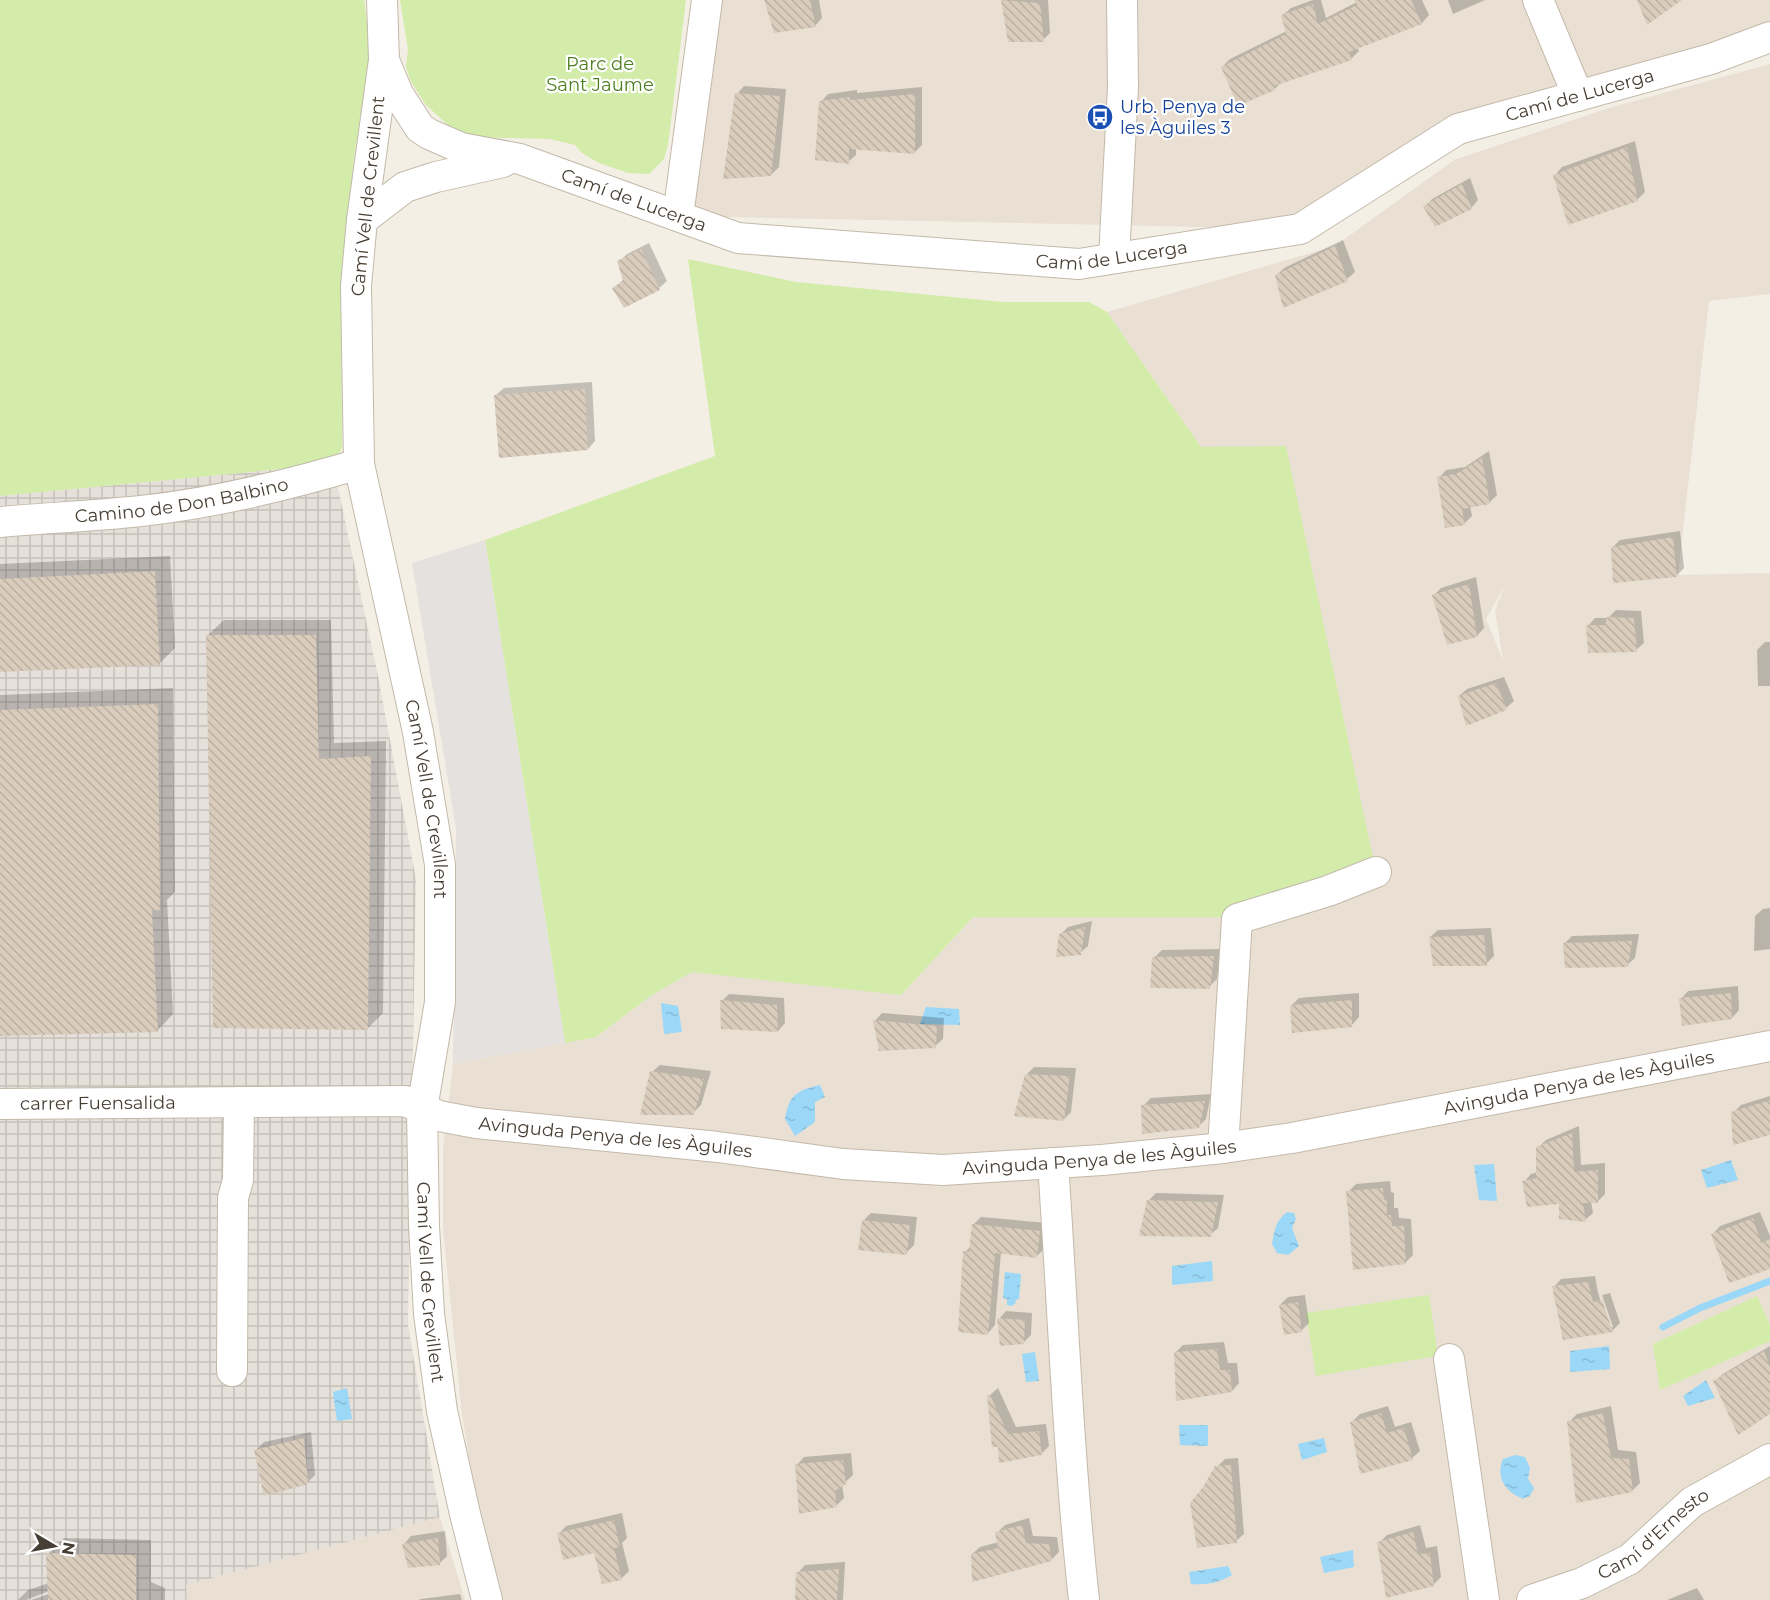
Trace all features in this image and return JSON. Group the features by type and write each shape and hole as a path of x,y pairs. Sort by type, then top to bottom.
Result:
{"street":[{"name":"Camí Vell de Crevillent","path":"382,0 384,60 371,147 356,286 359,464 418,732 440,865 440,1002 422,1109 424,1226 429,1314 442,1411 487,1600"},
{"path":"678,216 706,0"},
{"path":"1114,258 1123,87 1122,0"},
{"path":"1538,0 1578,96"},
{"name":"Camí de Lucerga","path":"420,128 461,148 520,159 738,238 1078,264 1300,229 1458,129 1711,58 1770,38"},
{"path":"384,60 398,94 420,128 398,130 371,147 378,163 395,174 426,180"},
{"path":"362,220 405,187 426,180 520,159"},
{"name":"Camino de Don Balbino","path":"0,522 153,509 218,499 312,478 359,464"},
{"path":"1223,1148 1237,919 1328,891 1376,872"},
{"name":"Avinguda Penya de les Àguiles","path":"422,1109 439,1116 476,1123 718,1148 843,1164 943,1170 1223,1148 1292,1138 1770,1046"},
{"name":"carrer Fuensalida","path":"0,1104 405,1101 422,1109"},
{"name":"carrer Fuensalida","path":"194,1102 213,1115 219,1126 228,1188 233,1198"},
{"name":"carrer Fuensalida","path":"232,1371 233,1198 238,1180 240,1102"},
{"path":"1053,1163 1064,1316 1068,1426 1084,1600"},
{"path":"1449,1359 1484,1600"},
{"name":"Camí d'Ernesto","path":"1532,1600 1582,1583 1630,1559 1692,1502 1770,1459"}],"shaded area":[{"path":"704,0 1770,0 1770,36 1532,109 1300,229 678,216"},
{"path":"1770,64 1770,294 1709,301 1678,575 1770,573 1770,1600 500,1600 479,1516 462,1415 443,1229 443,1148 453,1064 596,1037 652,995 692,972 763,975 901,995 973,917 1201,447 1107,312 1335,246 1454,160 1612,107","holes":["1504,587 1495,611 1503,660 1486,619"]},
{"path":"333,464 378,676 416,879 408,1324 440,1517 186,1585 187,1600 0,1600 0,496"},
{"path":"485,540 565,1043 453,1064 456,829 412,563"},
{"path":"440,1517 465,1600 187,1600 185,1585"}],"green space":[{"path":"0,0 364,0 371,51 354,157 341,287 342,448 333,464 0,496"},
{"name":"Parc de Sant Jaume","path":"400,0 686,0 668,145 664,159 649,174 628,173 599,163 582,153 575,145 550,139 475,137 449,126 426,105 410,80 406,66 408,50"},
{"path":"688,259 796,282 1004,302 1089,302 1107,312 1201,447 1286,446 1373,858 1220,917 973,917 901,995 692,972 652,995 596,1037 565,1043 485,540 715,456"},
{"path":"1429,1295 1438,1356 1316,1376 1306,1313"},
{"path":"1757,1296 1770,1325 1770,1341 1660,1390 1653,1344"}],"water":[{"path":"661,1003 678,1006 682,1032 664,1034"},
{"path":"926,1007 959,1009 960,1025 920,1024"},
{"path":"820,1085 825,1097 815,1102 815,1122 795,1136 785,1119 789,1104 795,1095 805,1089"},
{"path":"1731,1160 1738,1180 1707,1188 1701,1170"},
{"path":"1494,1164 1497,1201 1479,1200 1474,1165"},
{"path":"1287,1212 1294,1213 1296,1219 1292,1228 1299,1246 1288,1255 1277,1253 1272,1244 1278,1222"},
{"path":"1212,1261 1213,1281 1172,1285 1172,1266"},
{"path":"1005,1272 1021,1274 1019,1299 1011,1306 1007,1305 1007,1299 1003,1298"},
{"path":"1609,1346 1610,1369 1570,1372 1570,1351"},
{"path":"1035,1352 1039,1381 1026,1382 1022,1354"},
{"path":"1706,1380 1715,1398 1688,1406 1683,1396"},
{"path":"347,1388 352,1419 337,1421 333,1392"},
{"path":"1179,1425 1208,1425 1208,1446 1180,1445"},
{"path":"1324,1438 1327,1452 1302,1460 1298,1444"},
{"path":"1515,1455 1525,1457 1530,1468 1528,1479 1534,1488 1530,1496 1523,1499 1507,1488 1501,1478 1503,1459"},
{"path":"1353,1550 1354,1567 1324,1573 1320,1557"},
{"path":"1228,1566 1232,1575 1227,1578 1212,1583 1191,1584 1189,1572"}],"building":[{"path":"764,0 810,0 816,27 774,33"},
{"path":"1001,0 1040,3 1044,42 1008,42"},
{"path":"1354,0 1411,0 1422,24 1349,52 1352,60 1274,86 1275,90 1238,106 1221,67 1286,34 1281,15 1313,4 1318,24 1357,5"},
{"path":"1637,0 1682,0 1647,25"},
{"path":"735,93 780,96 771,176 723,179"},
{"path":"915,94 915,154 849,149 849,164 815,160 819,101"},
{"path":"1627,147 1638,201 1568,225 1553,175"},
{"path":"1462,184 1472,209 1435,227 1423,206"},
{"path":"1335,246 1348,281 1283,308 1275,275"},
{"path":"641,249 660,290 624,308 612,288 623,281 617,261"},
{"path":"585,389 588,450 499,458 494,395"},
{"path":"1482,458 1490,504 1462,509 1465,525 1445,528 1437,477 1456,474"},
{"path":"1673,537 1677,577 1613,583 1611,547"},
{"path":"155,571 160,665 0,672 0,579"},
{"path":"1469,584 1477,637 1447,645 1432,595"},
{"path":"1607,617 1634,618 1637,652 1588,653 1586,625 1605,625"},
{"path":"206,635 316,635 319,759 371,756 368,1030 213,1028"},
{"path":"1496,683 1507,710 1466,726 1458,696"},
{"path":"158,704 160,910 152,910 158,1032 0,1036 0,710"},
{"path":"1085,927 1081,955 1056,957 1059,934"},
{"path":"1484,935 1487,966 1433,966 1429,937"},
{"path":"1632,941 1628,967 1565,968 1563,943"},
{"path":"1214,956 1210,989 1150,988 1152,957"},
{"path":"1731,993 1732,1019 1682,1026 1679,998"},
{"path":"720,1000 777,1005 778,1032 721,1029"},
{"path":"1352,1000 1352,1027 1292,1033 1290,1005"},
{"path":"873,1020 937,1026 936,1048 879,1051"},
{"path":"650,1071 704,1079 694,1115 640,1115"},
{"path":"1025,1074 1070,1076 1064,1121 1014,1116"},
{"path":"1770,1100 1770,1135 1733,1145 1731,1112"},
{"path":"1205,1101 1199,1128 1142,1134 1141,1105"},
{"path":"1572,1133 1574,1172 1598,1170 1598,1203 1583,1203 1586,1222 1559,1219 1559,1204 1527,1207 1522,1181 1536,1178 1536,1147"},
{"path":"1383,1188 1384,1199 1387,1201 1387,1215 1391,1215 1392,1226 1404,1226 1406,1264 1353,1270 1346,1191"},
{"path":"1147,1200 1218,1202 1211,1237 1139,1236"},
{"path":"1753,1218 1761,1243 1770,1239 1770,1269 1729,1283 1711,1234"},
{"path":"862,1220 910,1225 907,1255 858,1250"},
{"path":"972,1224 1040,1231 1037,1258 995,1253 988,1335 958,1332 963,1251 969,1252"},
{"path":"1588,1282 1593,1302 1602,1300 1613,1332 1563,1340 1552,1286"},
{"path":"1298,1302 1302,1332 1284,1335 1279,1305"},
{"path":"997,1318 1025,1320 1024,1344 1000,1346"},
{"path":"1217,1349 1220,1370 1230,1370 1232,1392 1176,1401 1174,1352"},
{"path":"1764,1351 1770,1366 1770,1414 1738,1435 1713,1381"},
{"path":"987,1395 990,1395 1008,1434 1039,1431 1042,1455 999,1463 998,1447 992,1447"},
{"path":"1381,1413 1387,1433 1404,1428 1413,1460 1360,1474 1350,1422"},
{"path":"1603,1413 1611,1458 1629,1459 1633,1492 1576,1503 1567,1421"},
{"path":"304,1438 308,1484 264,1496 254,1450"},
{"path":"843,1460 846,1484 835,1491 837,1507 799,1514 795,1464"},
{"path":"1231,1465 1237,1543 1197,1548 1190,1503 1203,1487 1215,1466"},
{"path":"614,1520 620,1547 614,1548 622,1580 602,1584 594,1553 563,1560 557,1533"},
{"path":"1022,1525 1026,1543 1049,1544 1052,1561 972,1582 971,1554 998,1548 995,1532"},
{"path":"1413,1532 1418,1554 1430,1553 1434,1586 1386,1598 1377,1542"},
{"path":"438,1538 440,1565 408,1568 402,1544"},
{"path":"46,1553 136,1555 136,1600 48,1600"},
{"path":"839,1569 837,1600 795,1600 796,1572"}],"waterway":[{"path":"1663,1327 1700,1308 1770,1281"}],"place":[{"name":"Urb. Penya de les Àguiles 3","path":"1100,117"}]}
